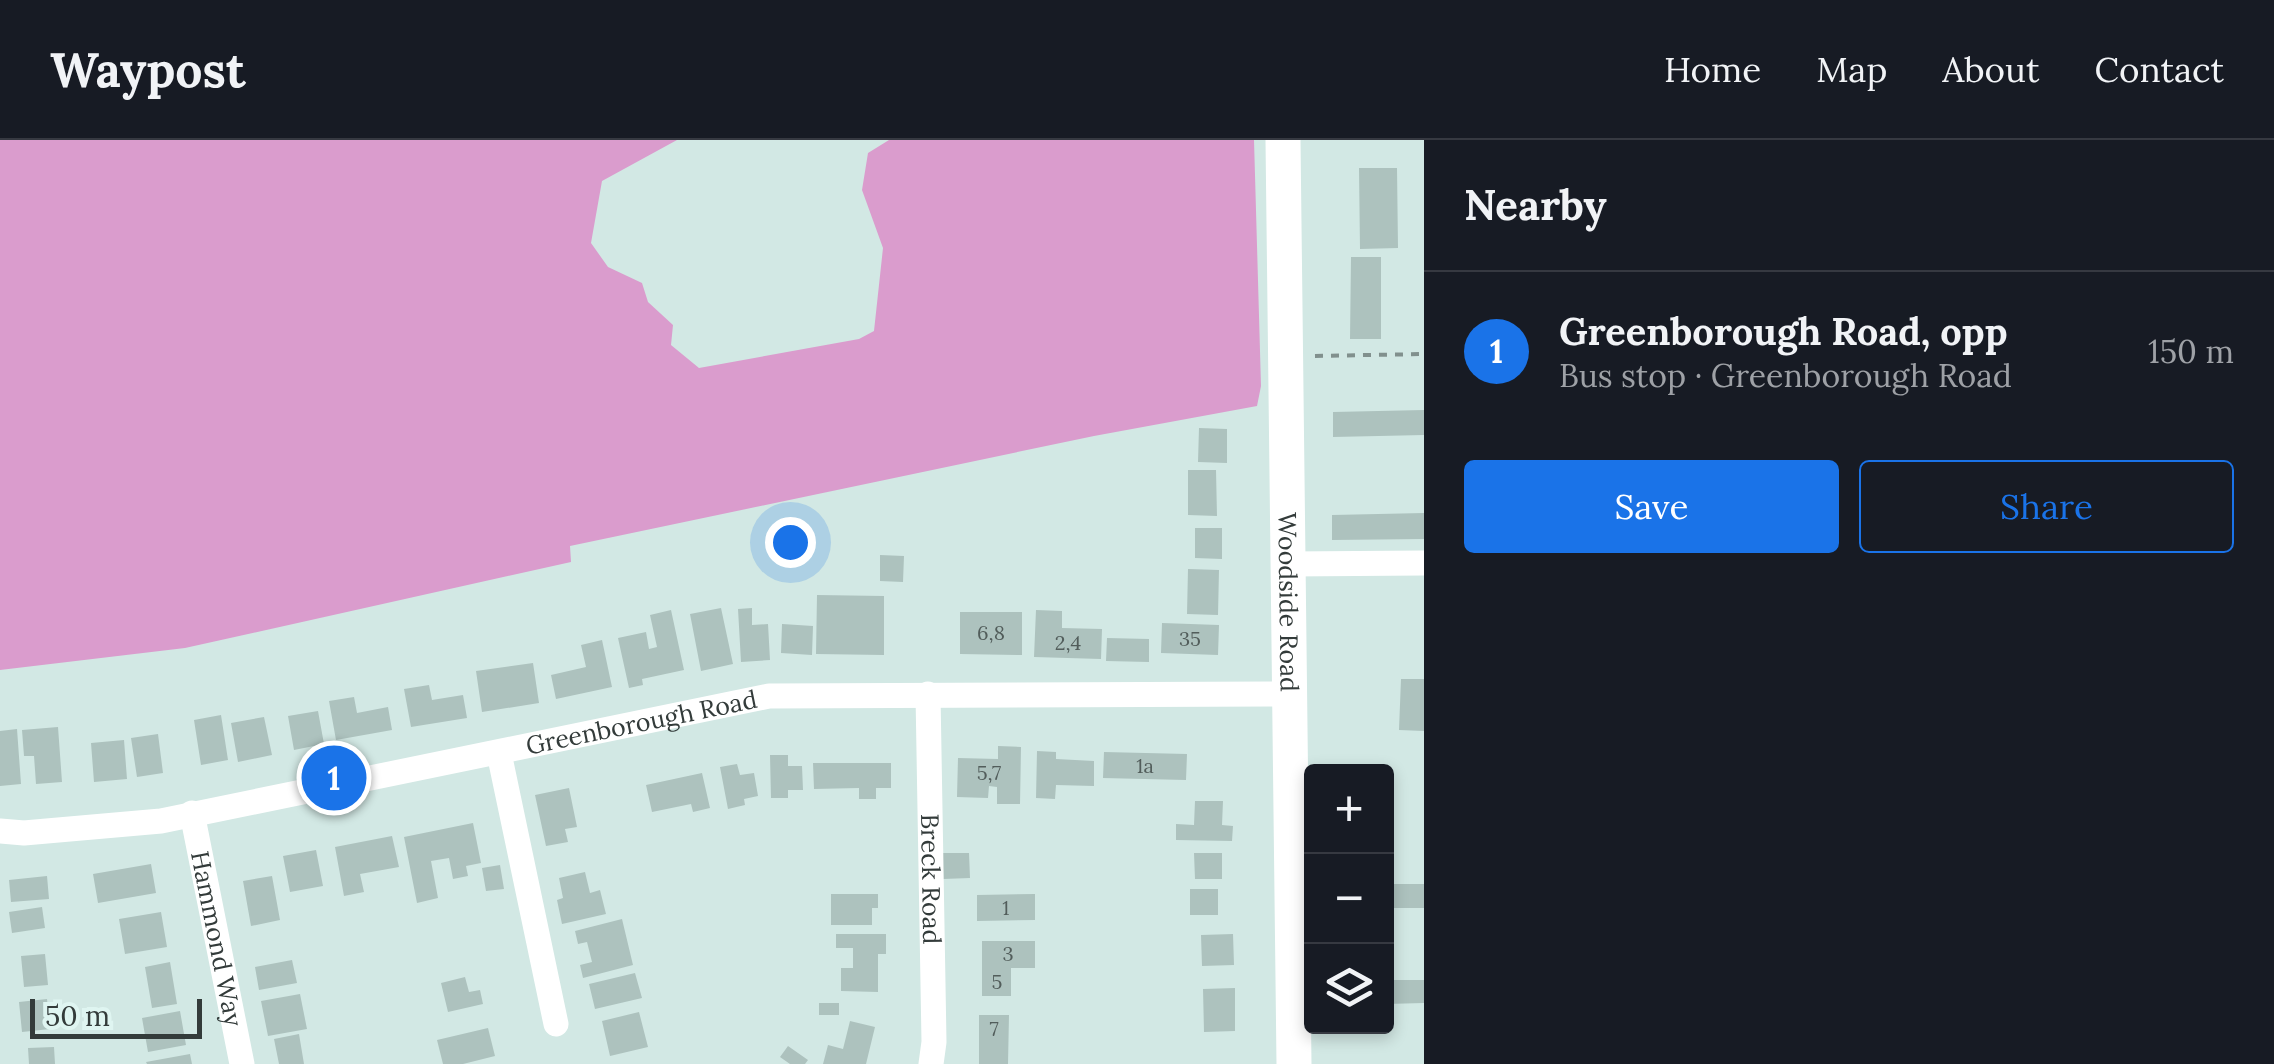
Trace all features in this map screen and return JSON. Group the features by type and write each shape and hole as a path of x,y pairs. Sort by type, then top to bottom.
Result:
{"street":[{"name":"Woodside Road","path":"1283,140 1294,1064"},
{"path":"1288,564 1424,564"},
{"name":"Breck Road","path":"928,694 934,1042 930,1064"},
{"name":"Greenborough Road","path":"0,831 24,833 161,821 769,696 1290,694"},
{"path":"499,753 556,1024"},
{"name":"Hammond Way","path":"192,813 242,1064"}],"path":[{"path":"1311,356 1424,354"}],"shaded area":[{"path":"0,140 677,140 602,181 591,243 608,267 642,283 648,302 673,325 671,345 699,368 859,339 874,331 883,248 862,190 868,153 889,140 1254,140 1261,386 1257,406 1094,436 570,546 571,562 185,648 0,670"}],"building":[{"path":"1359,168 1397,168 1398,248 1360,249"},
{"path":"1351,257 1381,257 1381,339 1350,339"},
{"path":"1424,410 1424,435 1333,437 1333,412"},
{"path":"1199,428 1227,429 1227,463 1198,462"},
{"path":"1188,470 1216,470 1217,516 1188,515"},
{"path":"1424,513 1424,539 1332,540 1332,515"},
{"path":"1195,528 1222,528 1222,559 1195,558"},
{"path":"880,555 904,556 903,582 880,581"},
{"path":"1188,569 1219,570 1218,615 1187,614"},
{"path":"817,595 884,596 884,655 816,654"},
{"path":"721,608 733,664 701,671 690,614"},
{"path":"752,608 752,625 768,624 770,660 741,662 738,609"},
{"path":"671,610 684,670 642,679 643,685 629,688 618,638 646,632 649,649 657,647 650,615"},
{"path":"1036,610 1062,611 1062,628 1102,629 1101,659 1034,657"},
{"path":"960,612 1022,612 1022,655 960,654"},
{"path":"1162,623 1219,625 1218,655 1161,653"},
{"path":"782,624 813,626 812,655 781,653"},
{"path":"1107,638 1149,639 1149,662 1106,661"},
{"path":"602,640 612,687 556,699 551,675 586,667 581,645"},
{"path":"533,663 539,703 482,712 476,671"},
{"path":"1401,679 1424,679 1424,731 1399,730"},
{"path":"429,685 432,700 463,695 467,718 411,727 404,689"},
{"path":"354,697 357,713 388,707 392,730 336,740 329,701"},
{"path":"318,711 324,744 294,750 288,716"},
{"path":"221,715 228,760 201,765 194,720"},
{"path":"264,717 272,755 238,762 231,723"},
{"path":"58,727 62,782 36,784 34,756 24,756 22,730"},
{"path":"17,729 21,784 0,786 0,731"},
{"path":"158,734 163,773 137,777 131,738"},
{"path":"124,740 127,779 94,782 91,743"},
{"path":"998,746 1021,747 1020,804 997,804 997,787 989,786 988,798 957,797 958,758 998,759"},
{"path":"1037,751 1056,752 1056,759 1094,761 1094,786 1056,785 1055,799 1036,798"},
{"path":"1104,752 1187,754 1186,780 1103,778"},
{"path":"770,755 788,755 788,766 802,766 803,790 788,790 788,798 771,798"},
{"path":"813,763 891,763 891,788 876,788 876,799 859,799 859,788 814,789"},
{"path":"737,764 740,775 754,773 758,796 744,799 745,805 728,809 720,767"},
{"path":"702,773 710,808 693,812 691,804 652,812 646,785"},
{"path":"569,788 577,827 565,829 568,842 546,846 535,795"},
{"path":"1195,801 1223,801 1222,825 1233,826 1232,841 1176,840 1176,824 1194,825"},
{"path":"473,823 481,863 466,866 468,876 453,879 449,858 431,861 438,898 417,903 404,837"},
{"path":"392,836 399,867 360,874 364,892 344,896 335,847"},
{"path":"316,850 323,886 290,892 283,856"},
{"path":"943,853 969,853 970,878 943,879"},
{"path":"1194,853 1222,853 1222,879 1195,879"},
{"path":"151,864 156,893 98,903 93,874"},
{"path":"500,865 504,889 486,891 482,868"},
{"path":"585,872 590,893 600,890 606,914 562,924 557,900 563,898 559,878"},
{"path":"47,876 49,899 11,902 9,880"},
{"path":"272,876 280,920 251,926 243,881"},
{"path":"1394,884 1424,884 1424,908 1394,908"},
{"path":"1190,889 1218,889 1218,915 1190,915"},
{"path":"831,894 878,894 878,908 872,908 872,925 831,925"},
{"path":"1035,894 1035,920 977,921 977,895"},
{"path":"42,907 45,928 12,933 9,912"},
{"path":"161,912 167,947 125,954 119,919"},
{"path":"622,919 633,965 583,978 580,965 592,962 587,942 578,944 575,931"},
{"path":"836,934 886,934 886,954 878,954 878,992 841,991 841,968 853,968 853,948 836,948"},
{"path":"1233,934 1234,965 1202,966 1201,935"},
{"path":"982,941 1035,941 1035,968 1011,968 1011,996 982,996"},
{"path":"45,954 48,985 24,987 21,956"},
{"path":"292,960 297,983 259,990 255,967"},
{"path":"170,962 177,1004 152,1008 145,967"},
{"path":"635,973 642,998 595,1009 589,984"},
{"path":"465,977 469,992 480,990 483,1004 448,1012 441,983"},
{"path":"1394,980 1424,980 1424,1003 1394,1004"},
{"path":"1235,988 1235,1031 1204,1032 1203,989"},
{"path":"300,994 307,1029 268,1036 261,1001"},
{"path":"47,999 50,1029 22,1032 19,1002"},
{"path":"819,1003 839,1003 839,1015 819,1015"},
{"path":"180,1011 186,1045 148,1052 142,1018"},
{"path":"639,1012 648,1047 610,1056 602,1021"},
{"path":"979,1015 1009,1015 1008,1064 979,1064"},
{"path":"850,1021 875,1027 866,1064 823,1064 828,1045 843,1049"},
{"path":"488,1028 495,1056 463,1064 443,1064 437,1040"},
{"path":"299,1034 304,1064 279,1064 274,1039"},
{"path":"788,1046 808,1060 805,1064 790,1064 780,1057"},
{"path":"54,1047 55,1064 29,1064 28,1048"},
{"path":"190,1054 192,1064 146,1062"}],"place":[{"name":"Greenborough Road, opp","path":"334,778"}]}
